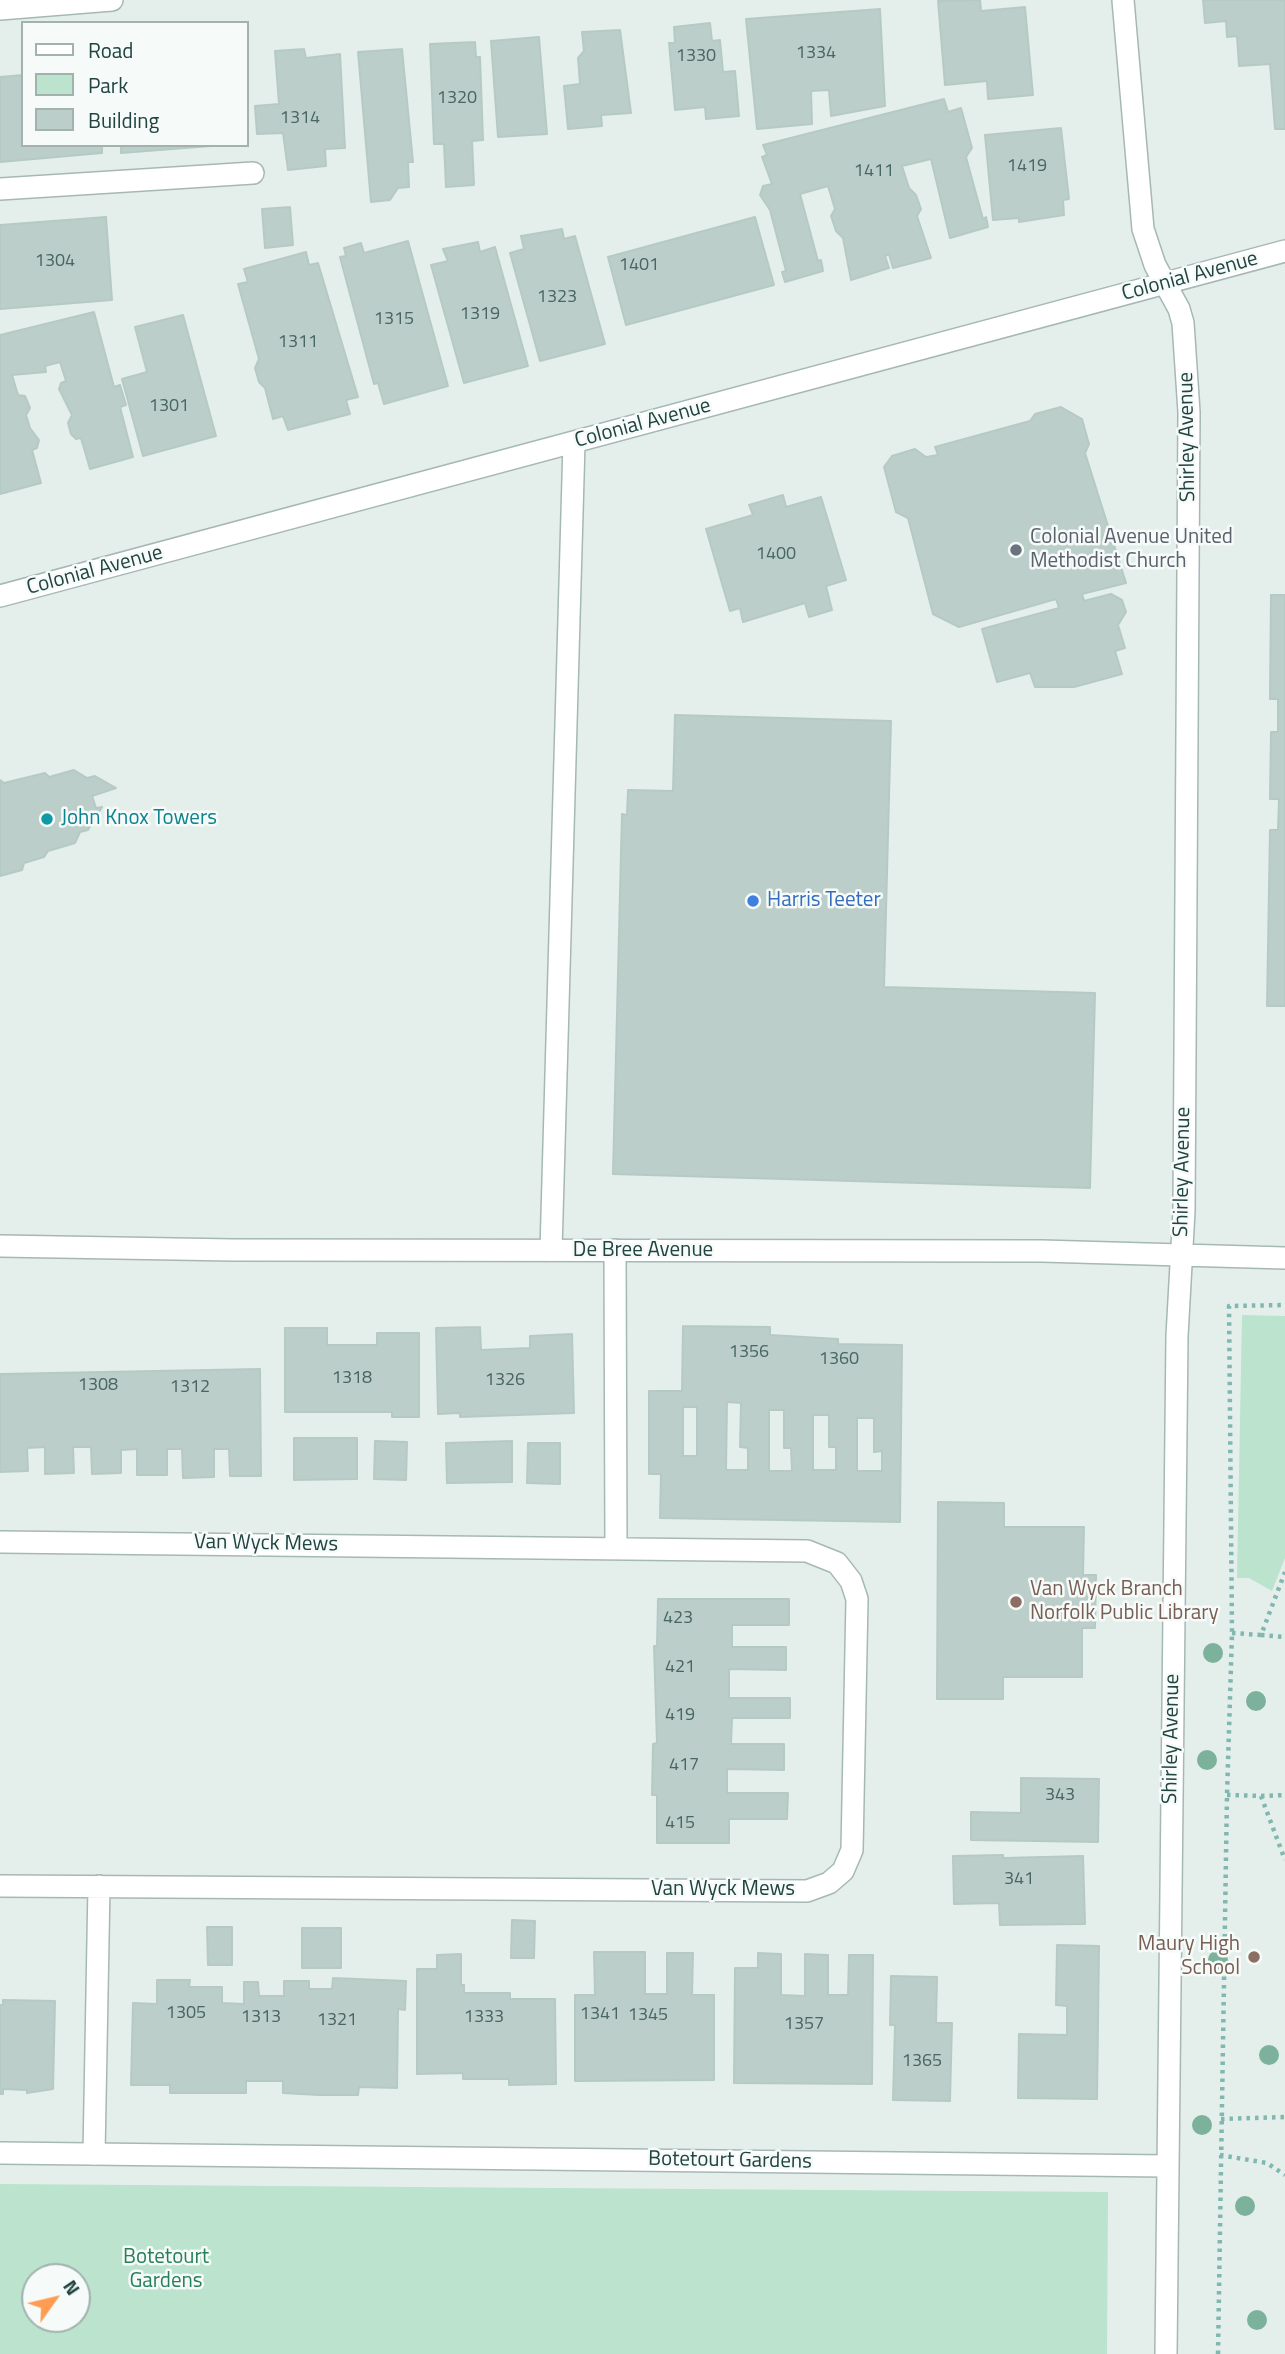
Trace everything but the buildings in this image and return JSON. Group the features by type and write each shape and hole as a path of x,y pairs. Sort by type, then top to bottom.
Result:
{"street":[{"path":"0,9 27,3 112,0"},
{"name":"Shirley Avenue","path":"1123,0 1142,224 1155,265 1179,309 1186,335 1189,412 1166,2354"},
{"path":"0,189 253,173"},
{"name":"Colonial Avenue","path":"0,596 1285,251"},
{"path":"551,1250 574,443"},
{"name":"De Bree Avenue","path":"0,1246 1042,1251 1285,1258"},
{"path":"615,1250 615,1548"},
{"name":"Van Wyck Mews","path":"0,1542 807,1551 821,1554 837,1563 851,1581 857,1599 852,1850 843,1871 829,1883 807,1891 0,1886"},
{"path":"94,2154 99,1886"},
{"name":"Botetourt Gardens","path":"0,2154 1167,2166"}],"path":[{"path":"1218,2354 1232,1633 1229,1306 1285,1305"},
{"path":"1261,1635 1285,1572"},
{"path":"1232,1633 1285,1637"},
{"path":"1227,1795 1285,1795"},
{"path":"1261,1796 1285,1860"},
{"path":"1221,2119 1285,2117"},
{"path":"1220,2155 1266,2164 1285,2175"}],"green space":[{"path":"1242,1315 1285,1316 1285,1558 1272,1591 1249,1578 1237,1578"},
{"name":"Botetourt Gardens","path":"0,2184 1108,2192 1107,2354 0,2354"}],"place":[{"name":"Colonial Avenue United Methodist Church","path":"1016,550"},
{"name":"John Knox Towers","path":"47,819"},
{"name":"Harris Teeter","path":"753,901"},
{"name":"Van Wyck Branch Norfolk Public Library","path":"1016,1602"},
{"name":"Maury High School","path":"1254,1957"}]}
